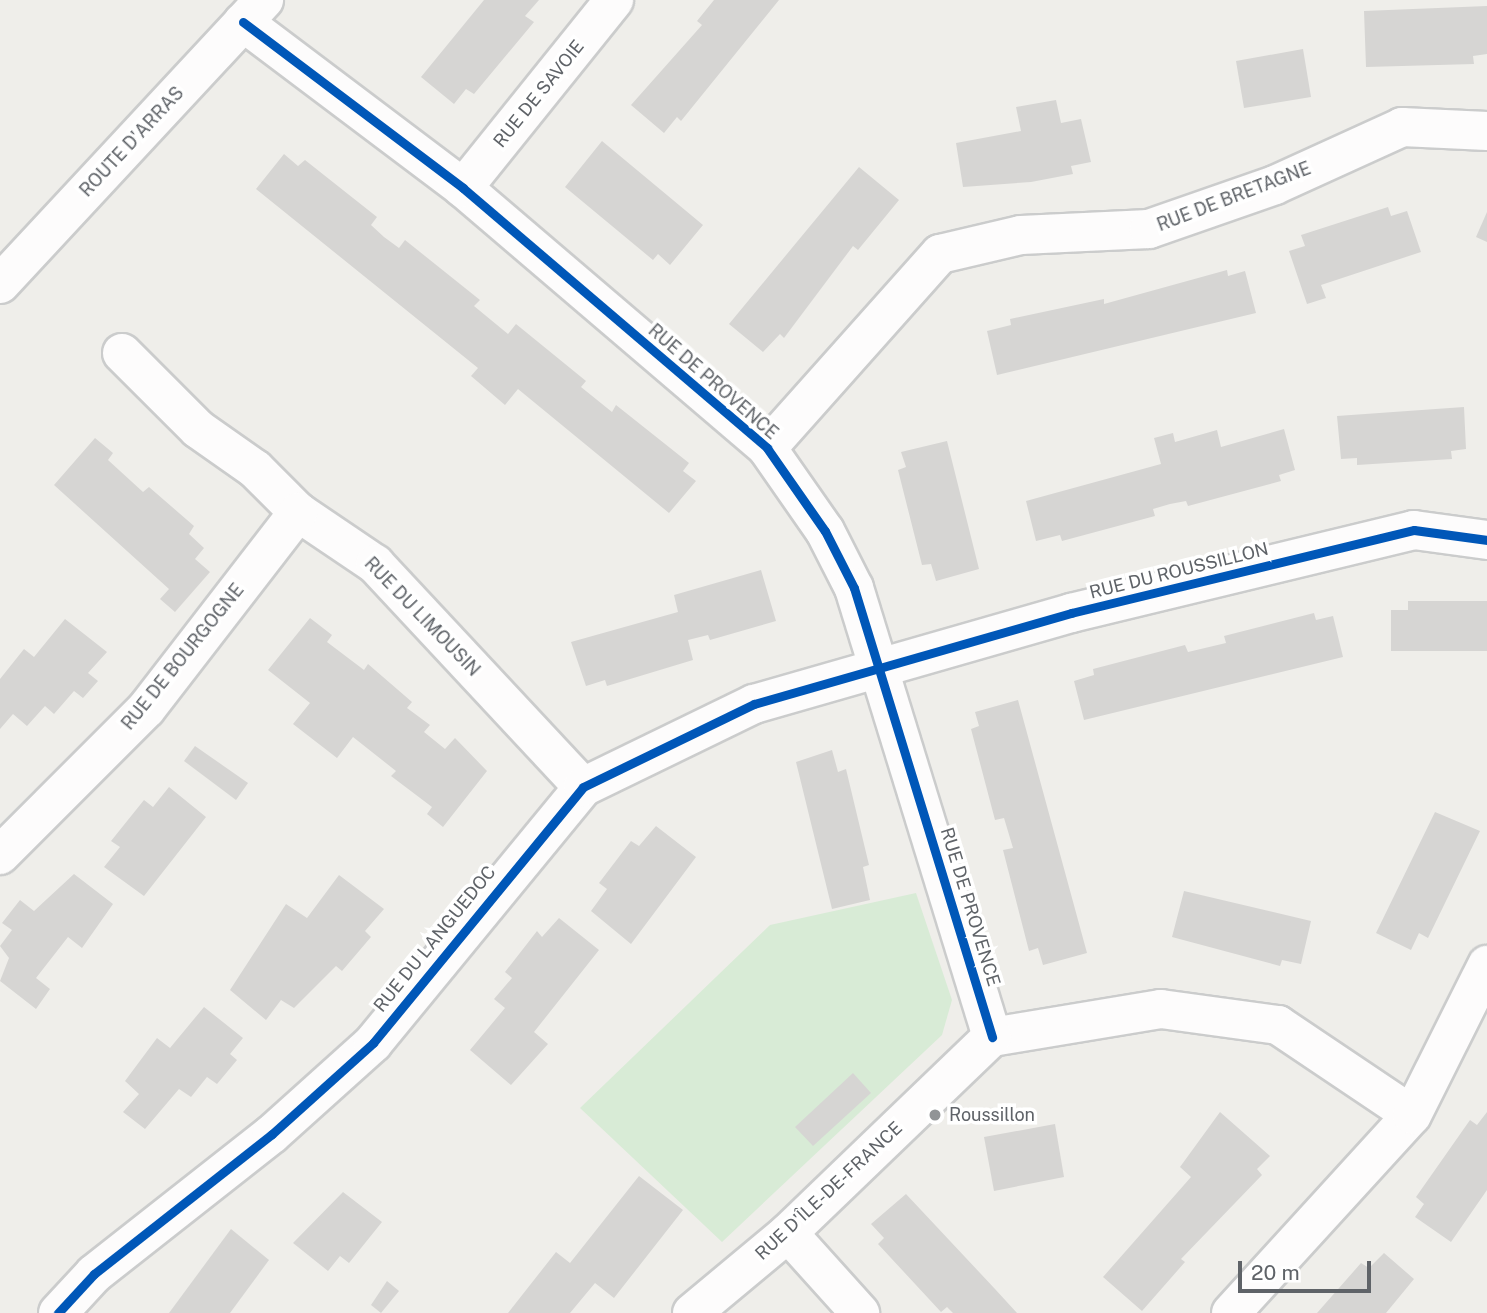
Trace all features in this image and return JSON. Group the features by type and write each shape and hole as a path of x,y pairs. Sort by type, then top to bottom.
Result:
{"street":[{"name":"RUE DE SAVOIE","path":"463,188 614,0"},
{"name":"RUE DE PROVENCE","path":"253,11 767,448 825,531 883,669 992,1037"},
{"name":"ROUTE D'ARRAS","path":"0,284 253,11"},
{"name":"RUE DE BRETAGNE","path":"767,448 940,254 1021,235 1149,229 1275,185 1402,127 1487,131"},
{"name":"RUE DU LIMOUSIN","path":"122,353 198,429 255,469 298,512 375,564 583,787"},
{"name":"RUE DE BOURGOGNE","path":"0,855 146,709 298,512"},
{"name":"RUE DU ROUSSILLON","path":"883,669 1071,614 1414,530 1487,540"},
{"name":"RUE DU LANGUEDOC","path":"58,1313 94,1274 272,1134 373,1043 583,787 754,705 883,669"},
{"path":"1231,1313 1412,1115 1487,965"},
{"path":"992,1037 1161,1009 1278,1025 1412,1115"},
{"name":"RUE D'ÎLE-DE-FRANCE","path":"692,1313 788,1233 992,1037"},
{"path":"788,1233 860,1313"}],"green space":[{"path":"916,893 952,1000 942,1035 722,1242 580,1108 770,925"}],"building":[{"path":"484,0 539,0 525,16 534,22 474,94 466,89 454,104 421,77"},
{"path":"714,0 779,0 681,121 677,117 664,133 631,105 702,25 697,21"},
{"path":"1487,6 1487,54 1473,56 1474,64 1366,67 1364,11"},
{"path":"1303,49 1311,97 1244,108 1236,61"},
{"path":"1056,100 1061,123 1081,119 1091,162 1071,166 1073,174 1031,182 963,187 956,143 1021,131 1016,107"},
{"path":"602,141 703,225 670,265 658,254 653,260 565,187"},
{"path":"284,154 298,166 305,160 377,217 371,225 384,237 399,248 405,240 480,300 474,306 508,334 516,324 586,381 581,387 612,412 616,405 689,463 683,471 696,481 669,513 518,389 505,405 471,376 478,368 256,189"},
{"path":"859,167 899,200 858,250 853,246 784,338 780,334 763,352 729,324"},
{"path":"1388,207 1391,216 1407,211 1421,252 1321,285 1326,298 1307,304 1289,251 1305,246 1301,235"},
{"path":"1487,212 1487,242 1476,237"},
{"path":"1227,270 1228,276 1245,271 1256,313 997,375 987,331 1011,325 1010,319 1104,299 1104,304"},
{"path":"1464,407 1466,449 1451,451 1452,459 1357,465 1357,458 1341,459 1337,416"},
{"path":"1284,429 1295,470 1279,475 1281,481 1188,506 1186,501 1170,504 1153,509 1155,516 1062,541 1060,535 1036,541 1026,501 1161,464 1154,438 1173,433 1175,442 1217,430 1221,447"},
{"path":"95,438 113,453 108,460 143,492 149,487 194,526 189,534 204,548 195,559 210,572 175,612 160,599 169,589 54,485"},
{"path":"947,441 979,569 936,581 931,564 922,565 898,470 906,467 901,452"},
{"path":"761,570 776,621 710,640 708,635 688,640 693,660 607,686 605,680 586,686 571,642 678,612 674,595"},
{"path":"1408,601 1487,601 1487,651 1391,651 1391,610 1408,610"},
{"path":"1314,613 1316,620 1333,616 1343,657 1084,720 1074,681 1094,675 1093,669 1185,645 1188,652 1226,643 1224,636"},
{"path":"310,618 332,635 327,642 364,670 368,664 412,702 407,708 430,725 424,732 445,749 455,738 487,771 443,827 427,814 432,807 391,776 396,771 353,737 337,758 293,724 310,703 268,670"},
{"path":"65,619 107,652 88,673 98,681 83,698 74,691 54,714 45,706 27,726 13,714 0,729 0,679 24,649 34,657"},
{"path":"1018,700 1087,953 1043,965 1038,948 1029,951 1003,850 1013,848 1004,818 995,820 971,729 979,726 975,712"},
{"path":"195,746 248,783 236,800 184,761"},
{"path":"832,750 838,772 846,769 869,865 863,867 870,900 832,909 796,762"},
{"path":"169,787 206,817 144,896 104,867 120,847 111,841 144,800 153,807"},
{"path":"1435,812 1480,831 1428,938 1419,933 1411,950 1376,933"},
{"path":"656,826 696,857 631,944 591,911 607,889 599,883 631,841 639,846"},
{"path":"74,874 113,904 82,948 68,937 36,978 50,989 36,1009 0,981 9,958 0,946 12,930 2,923 20,900 34,911"},
{"path":"339,875 384,909 365,931 371,937 342,971 336,966 294,1008 281,1000 266,1020 230,990 286,904 307,918"},
{"path":"1184,891 1311,921 1301,964 1282,960 1280,966 1172,937"},
{"path":"559,918 599,950 534,1032 548,1044 511,1085 470,1050 505,1008 494,999 512,978 505,972 537,931 542,937"},
{"path":"204,1007 243,1038 230,1054 237,1060 217,1084 207,1077 191,1097 179,1089 145,1129 123,1112 139,1094 125,1081 157,1038 170,1048"},
{"path":"853,1073 871,1093 813,1146 795,1127"},
{"path":"1220,1112 1270,1156 1257,1169 1262,1175 1181,1259 1185,1262 1142,1311 1103,1277 1191,1177 1180,1167"},
{"path":"1487,1112 1487,1190 1451,1242 1415,1217 1424,1204 1416,1197 1470,1120 1477,1125"},
{"path":"1055,1124 1064,1177 994,1191 984,1137"},
{"path":"639,1176 683,1210 614,1298 595,1283 570,1313 508,1313 556,1252 570,1263"},
{"path":"343,1192 382,1222 349,1263 340,1256 328,1271 293,1243"},
{"path":"906,1194 1017,1313 953,1313 947,1307 941,1312 878,1244 884,1238 871,1224"},
{"path":"231,1229 269,1260 230,1313 169,1313"},
{"path":"1384,1253 1414,1279 1386,1313 1317,1313 1361,1263 1369,1268"},
{"path":"387,1281 399,1291 381,1313 371,1305"}],"cycle path":[{"path":"243,22 463,188 767,448 825,531 854,588 992,1037"},
{"path":"58,1313 94,1274 272,1134 373,1043 583,787 754,704 1071,613 1414,530 1487,540"}],"place":[{"name":"Roussillon","path":"935,1115"}]}
